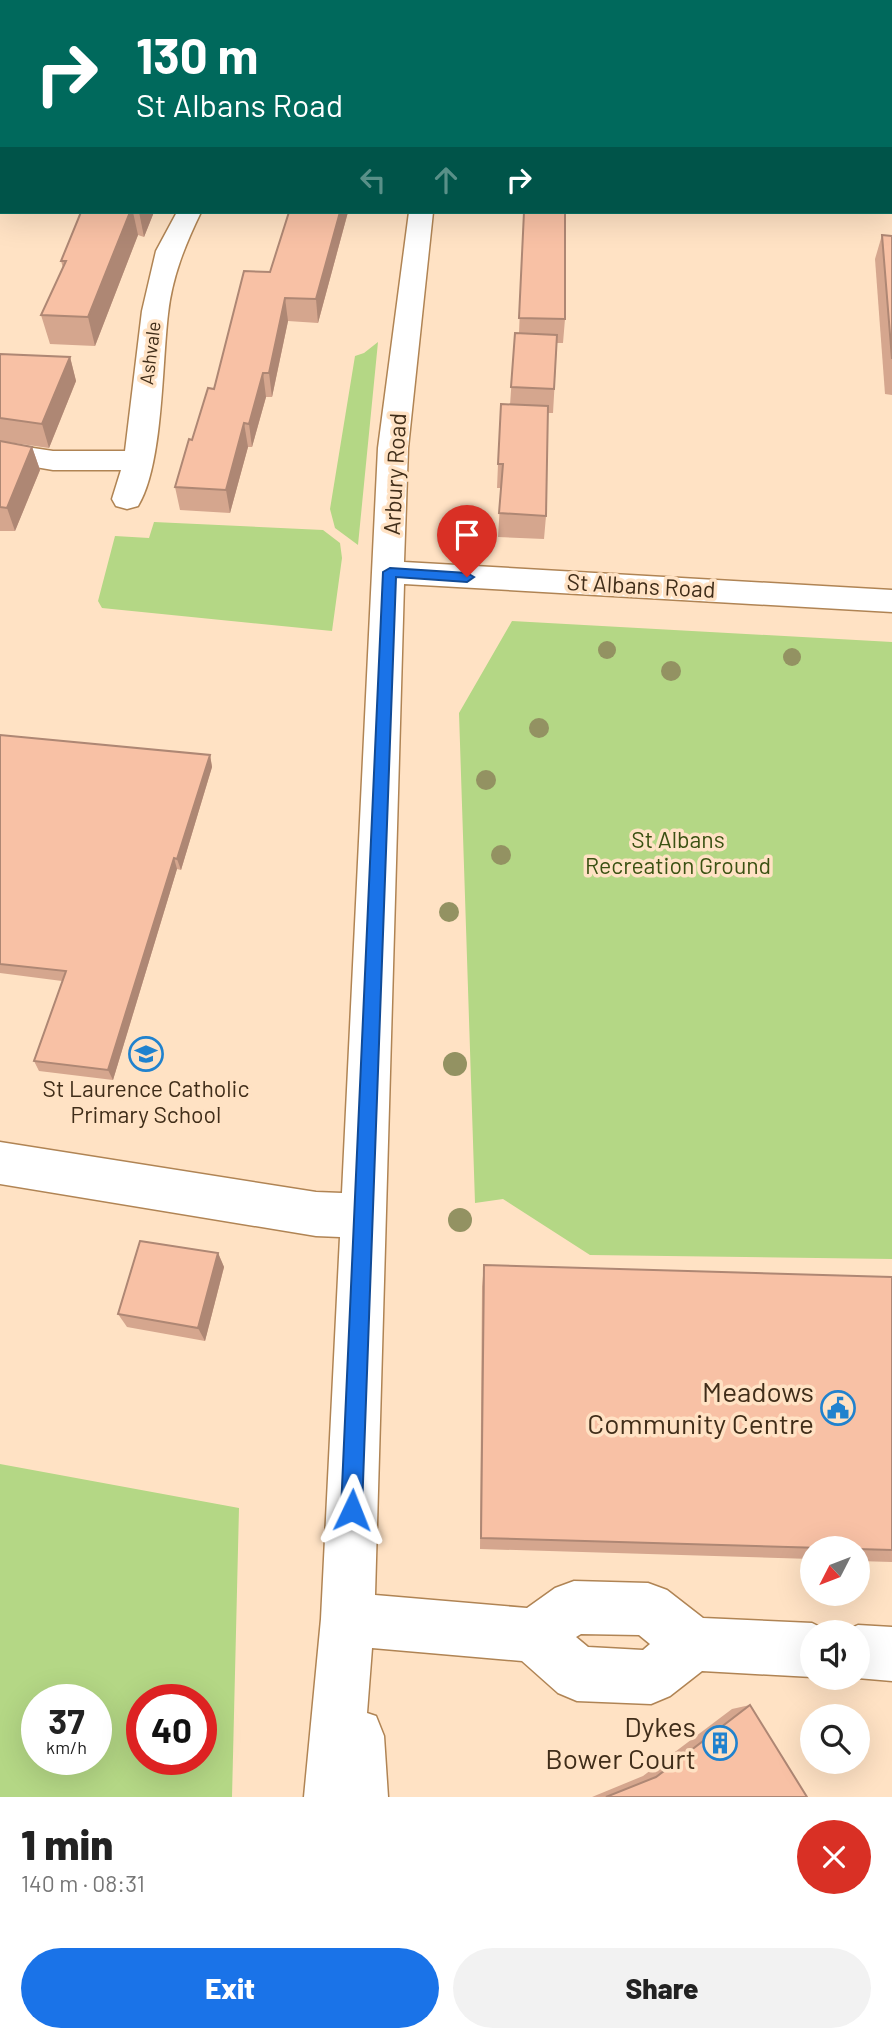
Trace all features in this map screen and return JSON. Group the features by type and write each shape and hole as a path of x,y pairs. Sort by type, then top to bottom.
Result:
{"street":[{"name":"Ashvale","path":"127,499 139,460 155,311 169,251 188,214"},
{"name":"Arbury Road","path":"332,1797 348,1619 393,448 421,214"},
{"path":"0,452 76,464 139,460"},
{"name":"St Albans Road","path":"390,572 892,601"},
{"path":"0,1163 316,1214 362,1216"},
{"path":"348,1619 533,1635 577,1674 652,1677 694,1644 800,1649"},
{"name":"Arbury Road","path":"348,1619 360,1797"},
{"path":"870,1653 892,1654"}],"green space":[{"path":"378,342 358,545 335,528 330,509 355,356 364,353"},
{"path":"154,522 323,530 340,543 342,558 332,631 102,608 98,601 115,536 149,538"},
{"name":"St Albans Recreation Ground","path":"512,621 892,642 892,1259 590,1255 503,1199 475,1203 459,713"},
{"path":"0,1464 239,1508 232,1797 0,1797"}],"building":[{"path":"80,214 129,214 88,317 41,315 66,261 61,261"},
{"path":"288,214 339,214 316,299 285,298 269,373 263,373 249,424 244,423 226,490 175,487 208,388 214,389 244,271 270,272"},
{"path":"524,214 565,214 565,319 519,318"},
{"path":"882,235 892,236 892,359"},
{"path":"515,333 557,335 554,389 511,387"},
{"path":"0,354 70,357 42,424 0,418"},
{"path":"501,404 548,406 546,516 499,513 503,464 498,464"},
{"path":"0,441 32,447 7,508 0,507"},
{"path":"0,735 210,755 177,859 174,858 108,1070 34,1061 66,971 0,964"},
{"path":"140,1241 218,1253 198,1328 118,1314"},
{"path":"484,1265 892,1277 892,1550 870,1549 870,1536 800,1536 800,1547 481,1538"},
{"name":"Dykes Bower Court","path":"750,1705 807,1797 606,1797 656,1777"}],"place":[{"name":"St Laurence Catholic Primary School","path":"146,1054"},
{"name":"Meadows Community Centre","path":"838,1408"},
{"name":"Dykes Bower Court","path":"720,1743"}],"route":[{"path":"352,1510 390,572 414,576 467,577"}]}
